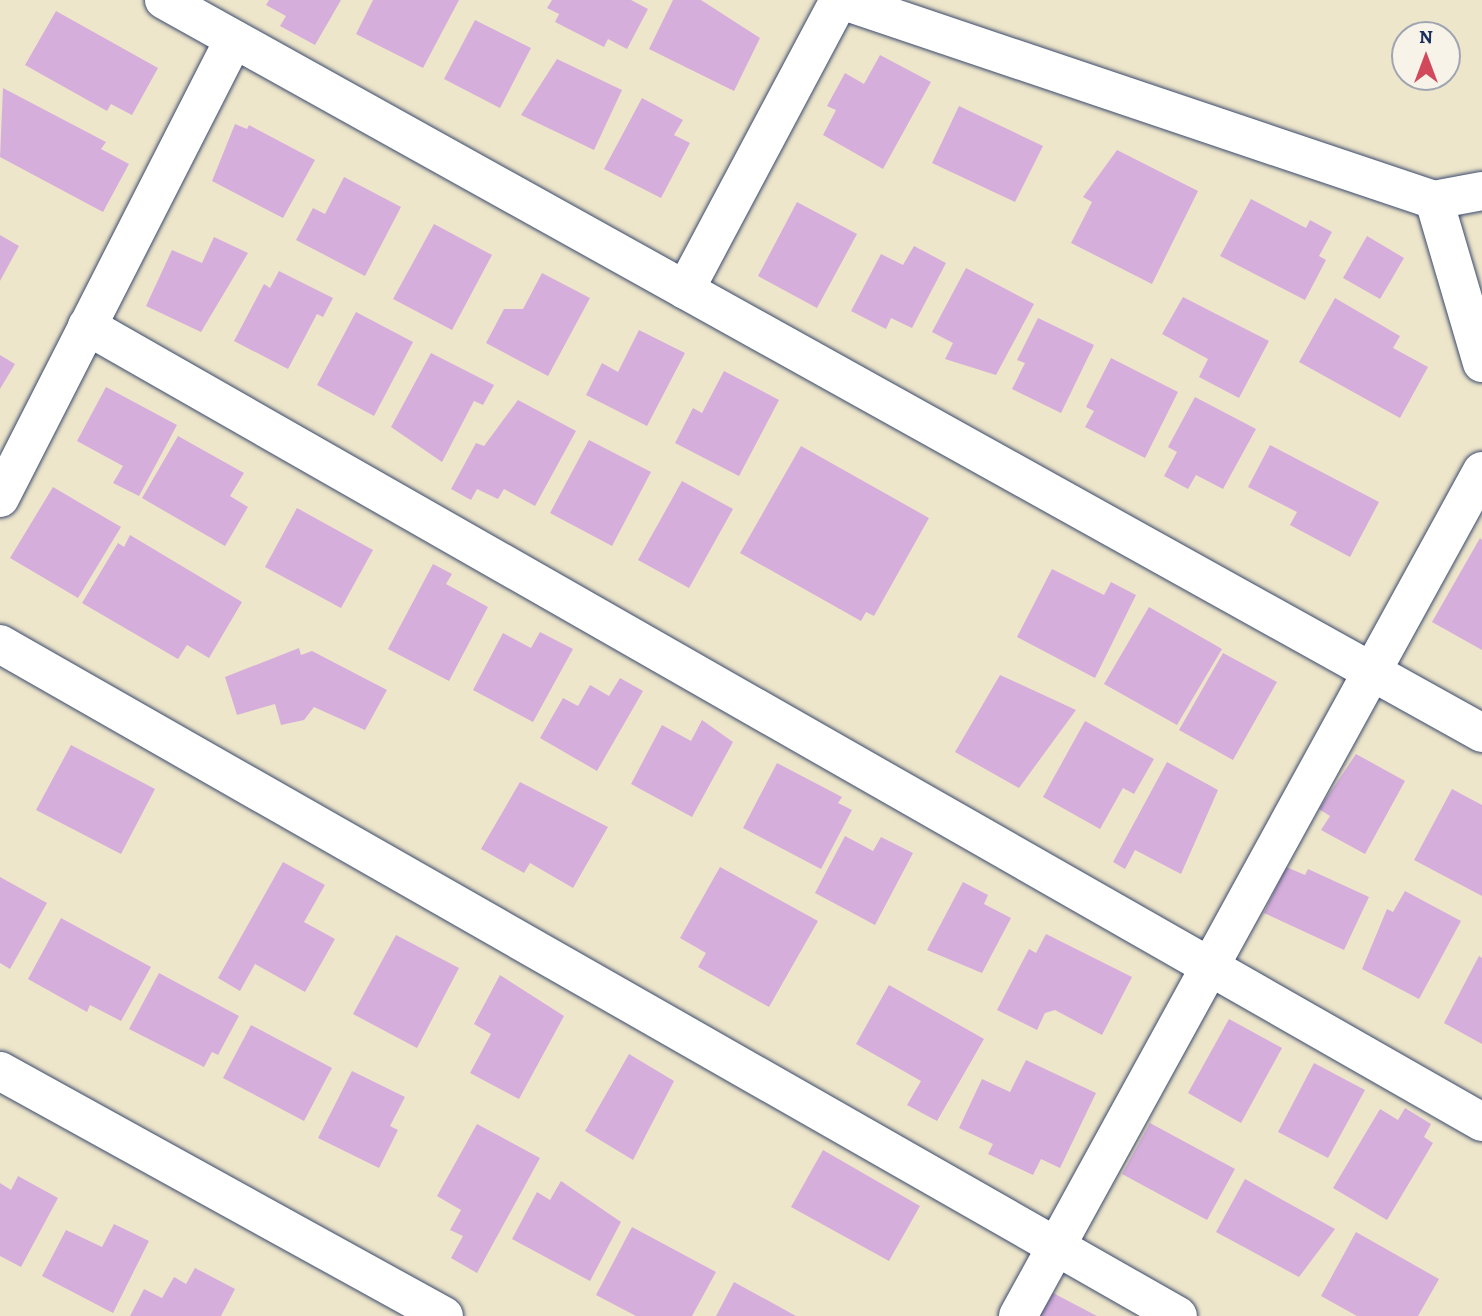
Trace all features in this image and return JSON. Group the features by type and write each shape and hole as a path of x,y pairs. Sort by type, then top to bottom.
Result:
{"street":[{"path":"164,0 1373,668 1482,733"},
{"path":"685,290 840,0 1434,200 1482,191"},
{"path":"0,498 234,39"},
{"path":"1434,200 1482,363"},
{"path":"87,326 1482,1122"},
{"path":"1018,1316 1482,471"},
{"path":"0,644 1054,1250 1178,1316"},
{"path":"0,1071 444,1316"}],"building":[{"path":"269,0 341,0 315,45 280,26 286,16 266,5"},
{"path":"373,0 459,0 423,68 356,34"},
{"path":"552,0 631,0 648,9 627,49 608,39 604,47 555,22 559,14 547,8"},
{"path":"673,0 701,0 760,38 734,91 649,49"},
{"path":"56,11 158,68 132,115 111,104 107,111 25,65"},
{"path":"475,20 531,48 500,108 444,79"},
{"path":"880,55 931,82 883,169 823,135 836,110 827,106 845,73 864,84"},
{"path":"557,59 622,90 594,150 521,115"},
{"path":"3,88 106,142 101,149 129,164 103,212 0,157"},
{"path":"642,98 683,120 674,135 690,143 661,198 604,169"},
{"path":"959,106 1043,146 1015,202 932,163"},
{"path":"235,124 247,129 249,125 315,160 283,218 212,181"},
{"path":"1117,150 1198,191 1152,284 1071,243 1092,202 1083,197"},
{"path":"344,177 401,207 365,276 296,240 313,208 325,214"},
{"path":"1251,199 1306,228 1310,220 1332,232 1319,256 1326,260 1305,300 1220,256"},
{"path":"797,202 857,234 817,308 758,276"},
{"path":"434,224 492,255 452,330 393,299"},
{"path":"0,235 19,246 0,281"},
{"path":"1367,236 1404,258 1380,299 1343,278"},
{"path":"214,237 248,253 201,332 146,306 172,250 202,263"},
{"path":"914,246 946,263 912,328 891,318 886,329 851,311 881,254 903,265"},
{"path":"966,268 1034,304 996,375 945,359 953,343 932,332"},
{"path":"279,271 333,298 323,317 317,314 288,369 234,341 264,284 270,288"},
{"path":"542,273 590,298 548,376 486,343 504,309 523,309"},
{"path":"1183,297 1269,341 1239,398 1199,377 1208,359 1162,334"},
{"path":"1335,298 1400,336 1393,348 1428,367 1400,418 1299,362"},
{"path":"356,312 413,342 374,416 317,385"},
{"path":"1038,318 1094,345 1061,413 1012,389 1025,363 1017,360"},
{"path":"639,330 685,353 647,426 586,395 602,363 618,372"},
{"path":"431,353 494,385 483,405 474,401 442,462 391,427"},
{"path":"0,355 15,364 0,389"},
{"path":"1111,358 1178,392 1145,458 1085,427 1094,411 1086,407"},
{"path":"724,371 779,400 739,476 675,443 693,408 702,413"},
{"path":"106,387 177,425 139,496 113,483 123,466 77,441"},
{"path":"1195,397 1256,429 1223,489 1196,475 1188,489 1164,476 1177,452 1168,447"},
{"path":"518,400 576,431 535,506 504,489 498,499 477,489 471,500 451,489 476,443 484,446"},
{"path":"178,436 244,473 230,496 248,507 225,546 142,498"},
{"path":"589,440 651,472 612,546 550,513"},
{"path":"1270,445 1379,502 1350,557 1290,525 1297,512 1248,487"},
{"path":"801,446 929,518 874,616 866,612 861,621 740,553"},
{"path":"682,481 733,509 689,588 638,560"},
{"path":"53,487 121,527 78,598 10,558"},
{"path":"297,508 373,550 341,608 265,567"},
{"path":"130,535 242,602 209,658 187,645 178,659 82,603 118,543 124,547"},
{"path":"1480,538 1482,540 1482,650 1432,622"},
{"path":"433,564 452,574 446,584 488,607 449,681 388,649"},
{"path":"1052,569 1104,595 1111,582 1136,595 1095,678 1017,637"},
{"path":"1149,607 1222,649 1177,725 1104,684"},
{"path":"540,632 573,649 533,722 473,690 503,633 531,648"},
{"path":"299,648 301,655 312,651 387,690 365,730 314,707 304,720 281,725 275,704 237,715 225,677"},
{"path":"1223,653 1277,682 1233,760 1179,730"},
{"path":"1000,675 1076,710 1019,788 955,752"},
{"path":"620,678 643,691 597,771 540,738 563,698 578,706 590,685 609,696"},
{"path":"702,720 733,742 692,817 631,784 662,725 691,741"},
{"path":"1085,721 1154,759 1134,794 1123,788 1100,829 1043,797"},
{"path":"71,745 155,789 121,854 36,810"},
{"path":"1356,754 1405,781 1365,854 1321,830 1330,816 1319,809"},
{"path":"1167,762 1218,790 1181,874 1135,850 1125,869 1113,862"},
{"path":"777,763 842,797 838,803 852,810 821,869 743,828"},
{"path":"520,782 608,827 573,888 530,863 524,873 481,849"},
{"path":"1452,789 1482,805 1482,896 1414,860"},
{"path":"845,836 873,851 881,837 913,853 875,925 815,893"},
{"path":"283,862 325,885 304,922 335,939 305,992 255,964 240,991 218,978"},
{"path":"720,867 818,921 769,1007 698,967 706,953 680,938"},
{"path":"1286,867 1305,875 1308,869 1369,897 1344,950 1264,913"},
{"path":"0,877 47,903 10,969 0,963"},
{"path":"963,882 988,895 984,904 1011,918 982,973 927,950"},
{"path":"1405,891 1461,921 1419,999 1362,969 1387,909 1393,912"},
{"path":"61,918 151,967 121,1021 90,1005 87,1012 28,979"},
{"path":"1046,934 1132,977 1102,1035 1055,1010 1045,1013 1037,1030 997,1010 1029,949 1036,953"},
{"path":"396,935 459,968 417,1048 353,1014"},
{"path":"1479,956 1482,958 1482,1044 1444,1023"},
{"path":"159,973 239,1016 218,1055 212,1052 204,1067 129,1029"},
{"path":"500,975 564,1016 519,1099 470,1073 491,1034 474,1024"},
{"path":"889,985 984,1039 937,1121 907,1105 921,1081 856,1044"},
{"path":"1229,1019 1282,1048 1241,1123 1188,1093"},
{"path":"251,1025 332,1068 304,1121 223,1078"},
{"path":"629,1054 674,1081 633,1160 585,1131"},
{"path":"1026,1060 1096,1093 1060,1168 1041,1159 1033,1175 988,1154 993,1144 959,1128 982,1079 1010,1092"},
{"path":"1314,1063 1365,1090 1328,1158 1278,1132"},
{"path":"352,1071 405,1097 390,1126 398,1130 379,1168 318,1138"},
{"path":"1405,1108 1431,1124 1424,1137 1433,1143 1387,1220 1333,1188 1380,1109 1398,1120"},
{"path":"1150,1123 1235,1169 1207,1220 1122,1174"},
{"path":"477,1124 540,1158 477,1273 451,1258 463,1236 450,1230 461,1210 437,1196"},
{"path":"823,1150 920,1206 889,1261 791,1207"},
{"path":"18,1176 58,1198 21,1267 0,1256 0,1183 11,1190"},
{"path":"1245,1179 1335,1229 1299,1277 1216,1232"},
{"path":"561,1181 621,1222 590,1281 512,1239 537,1192 550,1200"},
{"path":"114,1224 149,1241 113,1313 42,1276 66,1230 102,1247"},
{"path":"632,1227 716,1272 692,1316 636,1316 596,1295"},
{"path":"1356,1232 1439,1279 1418,1316 1357,1316 1321,1296"},
{"path":"195,1268 235,1289 221,1316 130,1316 144,1289 162,1298 174,1277 186,1284"},
{"path":"734,1282 796,1316 716,1316"},
{"path":"1053,1293 1097,1316 1040,1316"}]}
